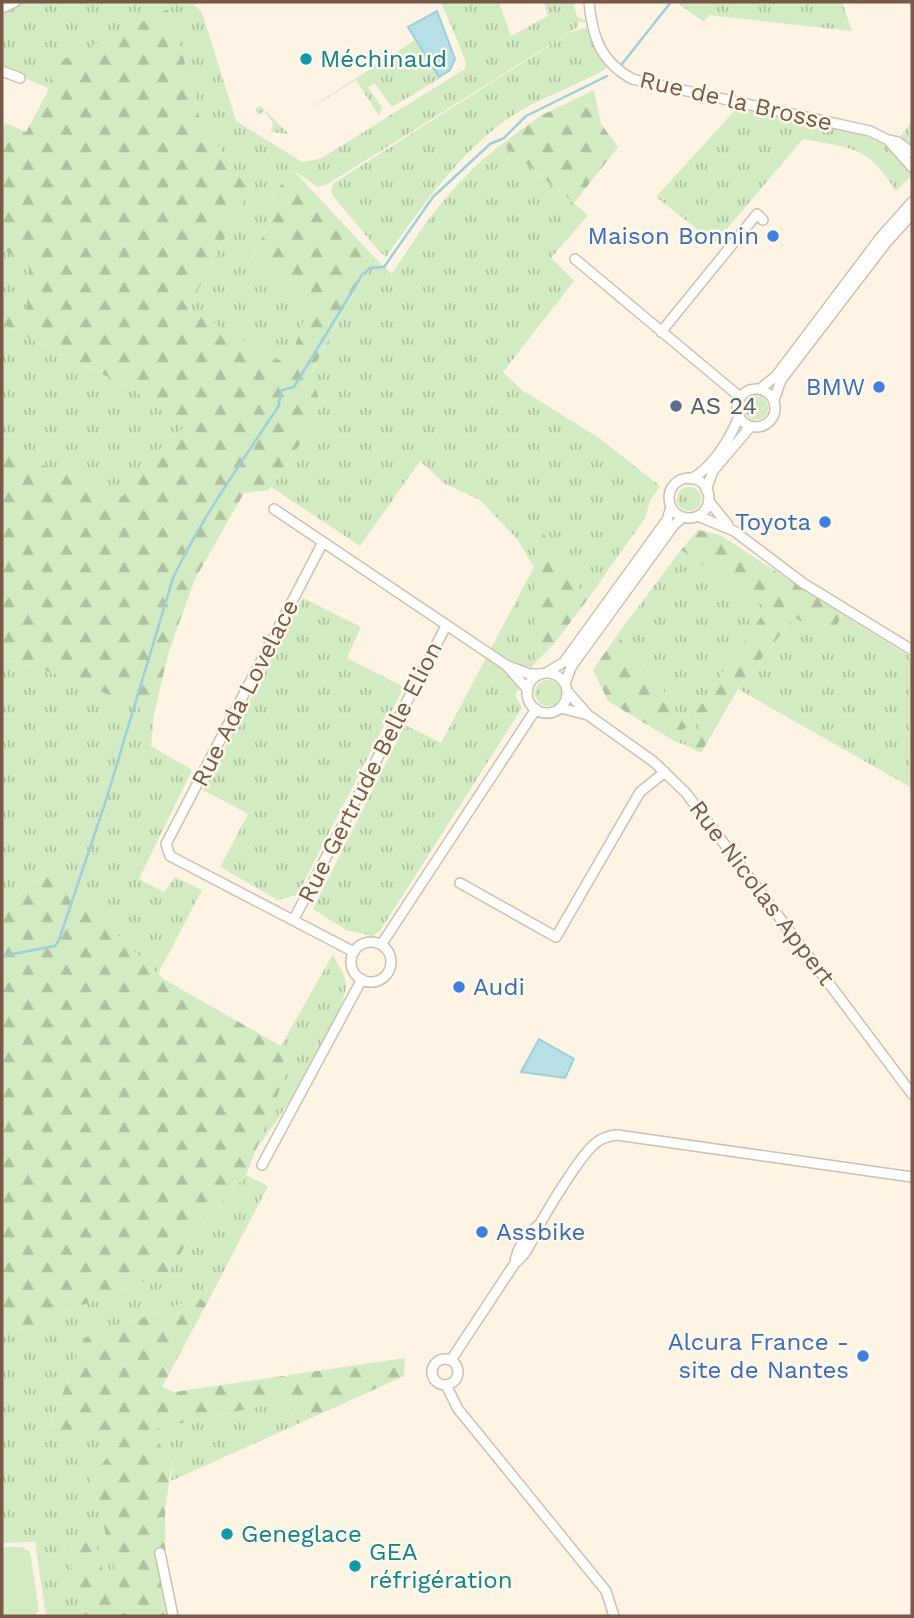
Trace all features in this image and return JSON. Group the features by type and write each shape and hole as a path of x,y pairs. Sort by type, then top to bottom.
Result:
{"street":[{"path":"2,8 15,2"},
{"name":"Rue de la Brosse","path":"589,2 593,31 601,51 613,66 632,79 861,128 898,142 912,153"},
{"path":"2,71 20,78"},
{"name":"Rue de la Brosse","path":"888,140 912,167"},
{"path":"528,690 543,673 564,662 667,520 671,507 670,492 674,485 691,479 708,467 733,431 740,397 748,390 760,388 776,376 880,238 912,202"},
{"path":"661,332 757,214 762,220"},
{"path":"738,416 751,426 758,427 771,421 775,414 774,400 781,380 886,243 912,214"},
{"path":"575,259 740,397"},
{"path":"760,388 774,400"},
{"path":"698,516 704,511 713,471 751,426"},
{"path":"691,479 707,495 734,531"},
{"path":"671,507 683,517"},
{"path":"274,509 506,665 529,674 557,676 588,715"},
{"path":"559,708 570,667 674,525 683,517 698,516 734,531 803,583 912,650"},
{"name":"Rue Ada Lovelace","path":"294,919 170,856 166,844 323,542"},
{"name":"Rue Gertrude Belle Elion","path":"294,919 446,625"},
{"path":"506,665 528,690 531,704 536,709 548,712 559,708 588,715"},
{"path":"381,945 536,709"},
{"name":"Rue Nicolas Appert","path":"588,715 664,772 714,828 912,1094"},
{"path":"460,883 556,937 640,792 664,772"},
{"path":"294,919 354,952"},
{"path":"368,942 381,945 389,953 390,969 378,981 362,979 352,967 354,952 368,942"},
{"path":"262,1165 362,979"},
{"path":"451,1360 515,1263 523,1243 540,1224 599,1140 617,1135 912,1177"},
{"path":"439,1359 451,1360 457,1366 458,1374 454,1382 446,1385 435,1381 431,1369 439,1359"},
{"path":"446,1385 458,1409 606,1591 611,1614"},
{"path":"160,1553 173,1616"}],"green space":[{"path":"23,2 199,2 194,5 202,12 236,121 302,162 320,159 465,69 466,62 441,2 499,2 511,36 548,16 544,2 573,2 577,17 588,21 578,22 578,27 328,184 318,187 293,170 274,194 276,209 252,257 308,309 288,366 188,309 249,191 200,119 170,9 54,64 48,88 2,68 2,12"},
{"path":"676,2 842,2 852,31 709,15 704,22"},
{"path":"170,8 200,119 249,191 188,309 288,365 308,309 252,258 276,209 274,194 293,170 373,256 311,373 319,400 313,425 269,490 244,493 195,579 169,651 154,714 66,677 2,658 2,449 123,496 184,426 134,390 2,324 2,307 26,320 29,266 2,249 2,131 5,123 26,132 47,93 54,64"},
{"path":"589,27 597,51 609,67 524,109 493,130 443,181 386,257 379,251 333,196 331,191 334,183 571,32"},
{"path":"415,40 439,79 392,107 374,83 368,87 382,108 379,116 356,80 307,110"},
{"path":"594,90 601,124 618,147 574,203 502,144 540,116"},
{"path":"260,106 289,134 271,132 273,124 265,111 258,115 255,109"},
{"path":"737,108 861,133 891,149 912,121 912,175 896,191 886,176 867,157 847,148 803,139 715,243 656,197"},
{"path":"502,144 588,215 551,258 574,281 503,372 522,390 599,438 660,486 650,501 645,518 587,600 538,526 534,567 517,539 480,500 445,484 420,461 360,546 271,487 313,425 319,400 311,374 373,256 392,274 416,237 454,188"},
{"path":"2,249 29,266 26,321 2,307"},
{"path":"2,324 134,390 185,426 124,496 2,449"},
{"path":"756,396 765,399 768,408 765,417 756,420 747,417 744,408 747,399"},
{"path":"684,487 694,487 701,494 701,504 694,511 684,511 677,504 677,494"},
{"path":"538,525 587,600 554,644 534,664 534,567"},
{"path":"698,530 720,535 842,614 831,639 794,617 738,689 701,753 685,745 699,729 694,715 767,608 681,550"},
{"path":"681,550 767,608 694,715 699,729 685,745 674,741 685,727 659,683 617,635"},
{"path":"534,567 534,664 515,695 522,708 380,931 373,936 346,930 313,909 405,725 441,743"},
{"path":"303,598 361,627 347,658 404,687 297,895 278,900 220,867 248,814 203,790"},
{"path":"842,614 912,658 912,788 738,689 795,616 831,639"},
{"path":"617,635 659,683 686,727 674,741 608,701 593,670"},
{"path":"2,658 66,677 154,714 151,746 192,770 139,879 164,892 175,877 202,890 158,974 51,874 27,886 2,914"},
{"path":"548,680 557,684 561,693 557,702 548,706 539,702 535,693 539,684"},
{"path":"51,874 165,980 281,1046 285,1076 246,1175 194,1233 168,1272 2,1336 2,914 27,886"},
{"path":"333,954 346,981 343,999 310,1068 256,1149 285,1076 281,1046"},
{"path":"246,1175 268,1186 207,1303 198,1298 84,1338 49,1428 117,1445 91,1479 122,1593 108,1591 91,1531 63,1542 85,1616 46,1616 35,1542 2,1543 2,1336 168,1272 194,1233"},
{"path":"198,1298 207,1303 162,1387 174,1392 405,1358 404,1376 298,1424 284,1401 150,1430 172,1462 165,1509 166,1616 85,1616 63,1542 92,1530 108,1590 121,1593 91,1478 117,1445 49,1429 84,1338"},
{"path":"284,1401 298,1424 171,1481 172,1462 149,1430"},
{"path":"2,1547 22,1547 30,1552 39,1610 34,1616 2,1616"}],"water":[{"path":"437,11 455,59 450,70 439,77 408,27"},
{"path":"539,1039 574,1059 565,1078 521,1072"}],"waterway":[{"path":"622,64 671,2"},
{"path":"2,956 55,946 59,940 107,797 173,578 209,512 278,407 282,390 294,387 362,275 370,268 384,267 433,197 490,144 504,138 526,116 607,76"}],"place":[{"name":"Méchinaud","path":"306,59"},
{"name":"Maison Bonnin","path":"773,236"},
{"name":"BMW","path":"879,387"},
{"name":"AS 24","path":"676,406"},
{"name":"Toyota","path":"825,522"},
{"name":"Audi","path":"459,987"},
{"name":"Assbike","path":"482,1232"},
{"name":"Alcura France - site de Nantes","path":"863,1356"},
{"name":"Geneglace","path":"227,1534"},
{"name":"GEA réfrigération","path":"355,1566"}]}
